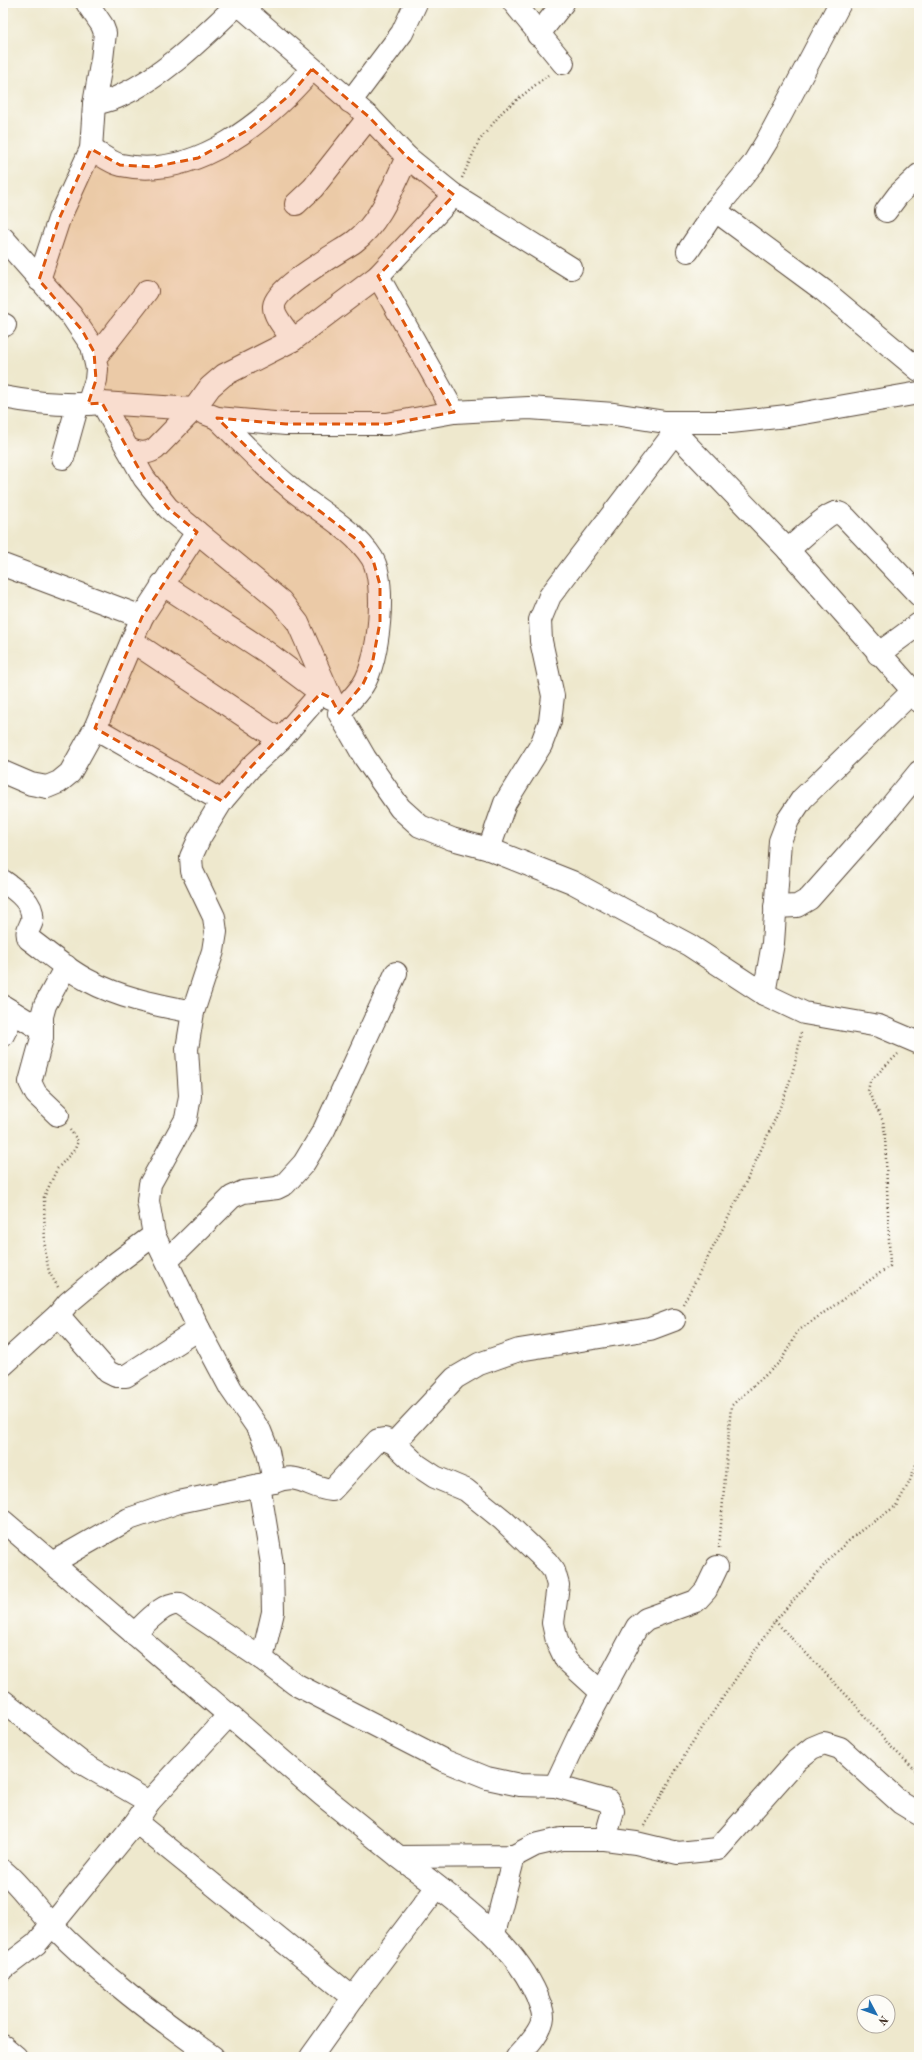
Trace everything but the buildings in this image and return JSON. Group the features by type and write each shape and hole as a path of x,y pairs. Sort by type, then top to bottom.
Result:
{"street":[{"path":"94,104 120,96 153,78 196,44 237,3 368,117 407,157 454,194 571,268"},
{"path":"350,102 402,33 416,3"},
{"path":"514,3 538,35 563,63"},
{"path":"538,35 563,3"},
{"path":"688,251 716,209 752,164 767,141 840,3"},
{"path":"39,280 59,219 91,149 94,104 105,33 92,5"},
{"path":"91,149 120,165 154,167 198,158 248,130 291,94 312,68"},
{"path":"296,204 313,188 368,117"},
{"path":"293,340 276,314 274,307 276,301 293,282 355,241 366,232 377,217 407,157"},
{"path":"886,211 898,195 919,175"},
{"path":"128,449 148,453 155,449 194,409 210,387 224,375 293,340 378,276 454,194"},
{"path":"716,209 724,217 823,290 919,370"},
{"path":"3,238 82,330 92,346 95,358 96,380 89,404 63,458"},
{"path":"378,276 454,412"},
{"path":"95,358 147,291"},
{"path":"3,397 18,400 194,409 217,418 286,424 387,424 454,412 528,408 614,414 670,427 787,416 919,393"},
{"path":"89,404 128,449 144,478 168,508 281,601 298,623 330,701 365,758 400,808 420,826 452,840 489,849 572,882 689,945 764,994 804,1013 879,1026 917,1037"},
{"path":"217,418 286,485 361,543 373,560 380,585 380,622 372,665 363,684 330,701 280,740 250,768 222,801 200,837 191,857 192,871 214,917 216,932 213,951 193,1012 187,1050 190,1096 186,1119 150,1184 148,1201 154,1235 199,1329 231,1389 260,1432 268,1451 267,1483 272,1564 273,1612 262,1659"},
{"path":"670,427 788,550 916,696 802,799 788,820 780,841 773,943 764,994"},
{"path":"489,849 505,803 518,778 541,745 550,721 553,696 541,641 540,620 550,596 670,427"},
{"path":"788,550 834,512 839,513 846,518 919,595"},
{"path":"3,772 31,784 47,787 59,782 70,773 94,728 142,617 197,532"},
{"path":"3,564 142,617"},
{"path":"162,584 265,651 330,701"},
{"path":"878,654 919,624"},
{"path":"132,641 280,740"},
{"path":"94,728 222,801"},
{"path":"775,907 797,906 809,899 887,811 919,772"},
{"path":"3,881 15,890 30,905 32,922 28,930 29,939 86,980 120,995 193,1012"},
{"path":"58,1115 36,1094 30,1082 42,1030 42,1016 45,1005 66,966"},
{"path":"167,1261 232,1197 243,1192 277,1188 285,1184 304,1163 333,1112 396,973"},
{"path":"3,1035 9,1009 42,1030"},
{"path":"3,1365 63,1309 154,1235"},
{"path":"63,1309 108,1372 116,1376 126,1376 199,1329"},
{"path":"394,1443 456,1378 479,1364 519,1350 650,1329 674,1320"},
{"path":"52,1564 129,1519 179,1502 267,1483 286,1477 295,1478 321,1489 332,1490 378,1440 384,1439 394,1443 417,1466 435,1477 466,1490 503,1520 547,1562 554,1571 558,1585 554,1623 557,1641 566,1660 601,1692"},
{"path":"3,1521 322,1794 494,1934 530,1980 542,2010 541,2024 527,2053"},
{"path":"555,1786 565,1762 637,1626 646,1619 696,1601 706,1590 717,1567"},
{"path":"134,1634 166,1606 173,1603 180,1604 262,1659 295,1684 445,1761 487,1778 520,1785 555,1786 608,1801 613,1811 605,1839"},
{"path":"3,1701 82,1763 149,1802"},
{"path":"3,1970 36,1944 136,1822 149,1802 229,1715"},
{"path":"399,1857 514,1856 535,1845 556,1839 605,1839 636,1843 678,1853 718,1849 797,1760 812,1748 824,1743 840,1748 910,1798 919,1814"},
{"path":"136,1822 353,1998"},
{"path":"494,1934 514,1856"},
{"path":"3,1871 52,1925 92,1962 140,2004 213,2057"},
{"path":"311,2057 353,1998 437,1887"},
{"path":"3,2046 16,2057"}],"path":[{"path":"454,194 479,141 503,111 563,63"},
{"path":"674,1320 735,1206 787,1094 799,1052 804,1013"},
{"path":"717,1567 731,1406 781,1361 798,1332 890,1266 885,1134 883,1121 868,1091 870,1082 917,1037"},
{"path":"58,1115 78,1141 75,1149 57,1169 44,1197 46,1251 49,1272 63,1309"},
{"path":"636,1843 690,1746 775,1621 836,1552 859,1532 896,1506 909,1483 919,1456"},
{"path":"775,1621 852,1701 890,1746 919,1773"}],"highlighted area":[{"path":"312,69 369,117 407,157 454,195 378,276 454,412 387,424 286,424 217,418 286,485 361,543 373,560 380,585 380,622 372,665 363,684 339,713 331,698 321,693 250,768 222,801 95,728 142,617 197,532 168,508 144,478 102,403 88,404 96,380 94,352 82,330 39,280 59,219 91,149 120,165 153,167 198,158 248,130 291,94"}]}
